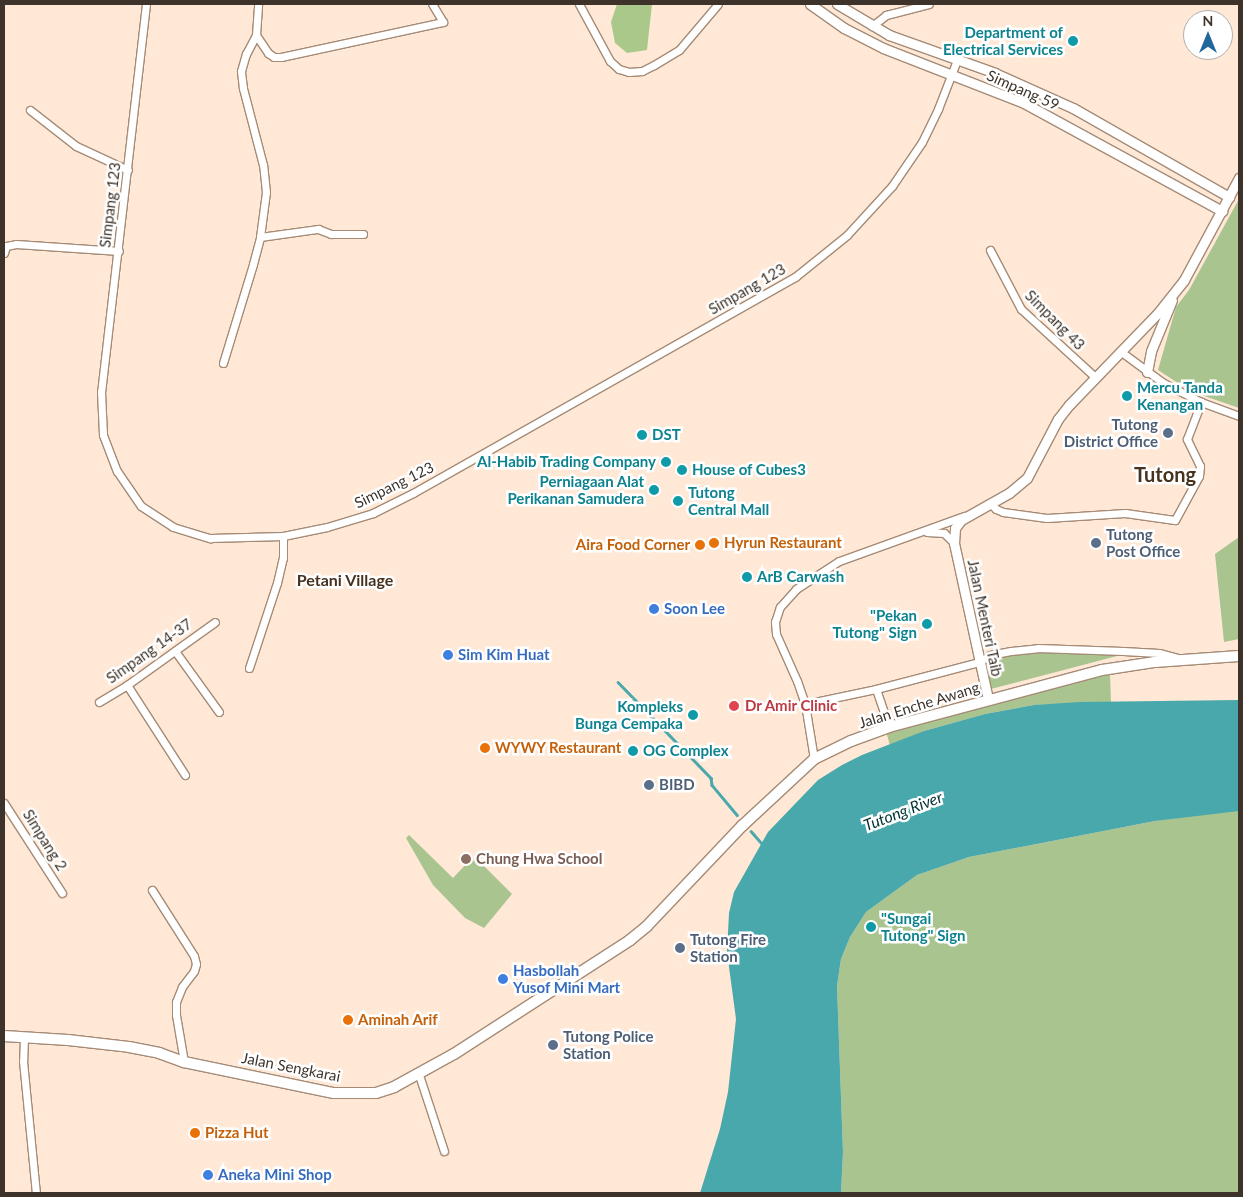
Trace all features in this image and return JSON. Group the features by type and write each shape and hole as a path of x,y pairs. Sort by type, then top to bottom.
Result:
{"main road":[{"name":"Jalan Enche Awang","path":"647,926 742,826 814,759 851,741 889,727 1102,670 1183,659 1239,656"},
{"name":"Jalan Sengkarai","path":"4,1036 129,1047 159,1053 184,1062 334,1093 376,1093 394,1088 419,1075 605,958 647,926"}],"street":[{"name":"Simpang 123","path":"146,4 119,251 101,392 102,435 117,471 141,506 173,527 210,538 283,536 327,527 373,513 414,493 795,277 847,235 892,186 922,142 957,60"},
{"path":"222,363 260,237 266,192 264,165 243,88 242,71 246,54 256,35 258,4"},
{"path":"256,35 268,53 281,57 443,22 432,4"},
{"path":"579,4 610,61 619,69 629,72 642,70 654,65 679,50 689,41 718,4"},
{"name":"Simpang 59","path":"810,4 863,39 1024,103 1222,212"},
{"name":"Simpang 59","path":"837,4 872,26 911,44 1032,88 1065,104 1229,197"},
{"path":"872,26 886,14 928,4"},
{"path":"30,110 76,146 128,170"},
{"path":"814,759 805,704 776,634 775,622 780,607 796,589 839,560 922,533 972,513 1021,486 1058,420 1095,377 1174,295 1222,212 1239,178"},
{"path":"260,237 318,229 331,234 363,234"},
{"path":"4,253 6,246 16,244 119,251"},
{"name":"Simpang 43","path":"990,250 1021,309 1095,377"},
{"path":"1147,372 1151,351 1174,295"},
{"path":"1120,351 1147,372 1201,402 1239,416"},
{"path":"990,503 996,509 1003,512 1047,518 1125,513 1175,520 1199,476 1200,466 1187,438 1201,402"},
{"path":"954,543 958,524 972,513"},
{"path":"922,533 944,533 954,543"},
{"path":"249,668 277,583 283,558 283,536"},
{"name":"Jalan Menteri Taib","path":"954,543 988,700"},
{"name":"Simpang 14-37","path":"99,702 127,685 215,622"},
{"path":"805,704 876,689 979,662 990,655 1038,648 1159,653 1183,659"},
{"path":"174,651 219,712"},
{"path":"127,685 186,775"},
{"path":"876,689 889,727"},
{"name":"Simpang 2","path":"4,803 62,893"},
{"path":"152,890 194,956 196,964 194,971 182,987 176,1002 176,1015 184,1062"},
{"path":"24,1037 22,1061 36,1193"},
{"path":"419,1075 444,1151"}],"green space":[{"path":"617,4 652,4 647,50 627,53 615,43 611,22"},
{"path":"1239,199 1239,408 1190,391 1158,370 1176,307 1189,290"},
{"path":"1239,537 1239,639 1224,642 1215,554"},
{"path":"1037,650 1121,655 987,690 981,659"},
{"path":"1110,673 1111,703 1034,705 985,714 924,731 890,746 886,731"},
{"path":"1225,811 1239,811 1239,1193 841,1193 843,1152 837,986 841,959 850,937 866,912 917,875 969,857 1155,821"},
{"path":"409,835 453,878 469,861 471,863 476,858 512,894 484,928 465,918 433,885 406,838"}],"water":[{"name":"Tutong River","path":"1239,700 1239,811 1155,821 969,857 917,875 866,912 850,937 841,959 837,986 843,1152 841,1193 700,1193 720,1129 728,1092 736,1019 727,952 729,913 734,892 768,832 818,780 862,755 924,731 985,714 1034,705 1080,702"}],"waterway":[{"path":"618,682 711,778 712,785 737,815"},
{"path":"751,831 763,845"}],"place":[{"name":"Department of Electrical Services","path":"1073,41"},
{"name":"Mercu Tanda Kenangan","path":"1127,396"},
{"name":"Tutong District Office","path":"1168,433"},
{"name":"DST","path":"642,435"},
{"name":"Al-Habib Trading Company","path":"666,462"},
{"name":"House of Cubes3","path":"682,470"},
{"name":"Perniagaan Alat Perikanan Samudera","path":"654,490"},
{"name":"Tutong Central Mall","path":"678,501"},
{"name":"Hyrun Restaurant","path":"714,543"},
{"name":"Tutong Post Office","path":"1096,543"},
{"name":"Aira Food Corner","path":"700,545"},
{"name":"ArB Carwash","path":"747,577"},
{"name":"Soon Lee","path":"654,609"},
{"name":"\"Pekan Tutong\" Sign","path":"927,624"},
{"name":"Sim Kim Huat","path":"448,655"},
{"name":"Dr Amir Clinic","path":"734,706"},
{"name":"Kompleks Bunga Cempaka","path":"693,715"},
{"name":"WYWY Restaurant","path":"485,748"},
{"name":"OG Complex","path":"633,751"},
{"name":"BIBD","path":"649,785"},
{"name":"Chung Hwa School","path":"466,859"},
{"name":"\"Sungai Tutong\" Sign","path":"871,927"},
{"name":"Tutong Fire Station","path":"680,948"},
{"name":"Hasbollah Yusof Mini Mart","path":"503,979"},
{"name":"Aminah Arif","path":"348,1020"},
{"name":"Tutong Police Station","path":"553,1045"},
{"name":"Pizza Hut","path":"195,1133"},
{"name":"Aneka Mini Shop","path":"208,1175"}],"district":[{"name":"Tutong","path":"1165,474"},
{"name":"Petani Village","path":"345,580"}]}
